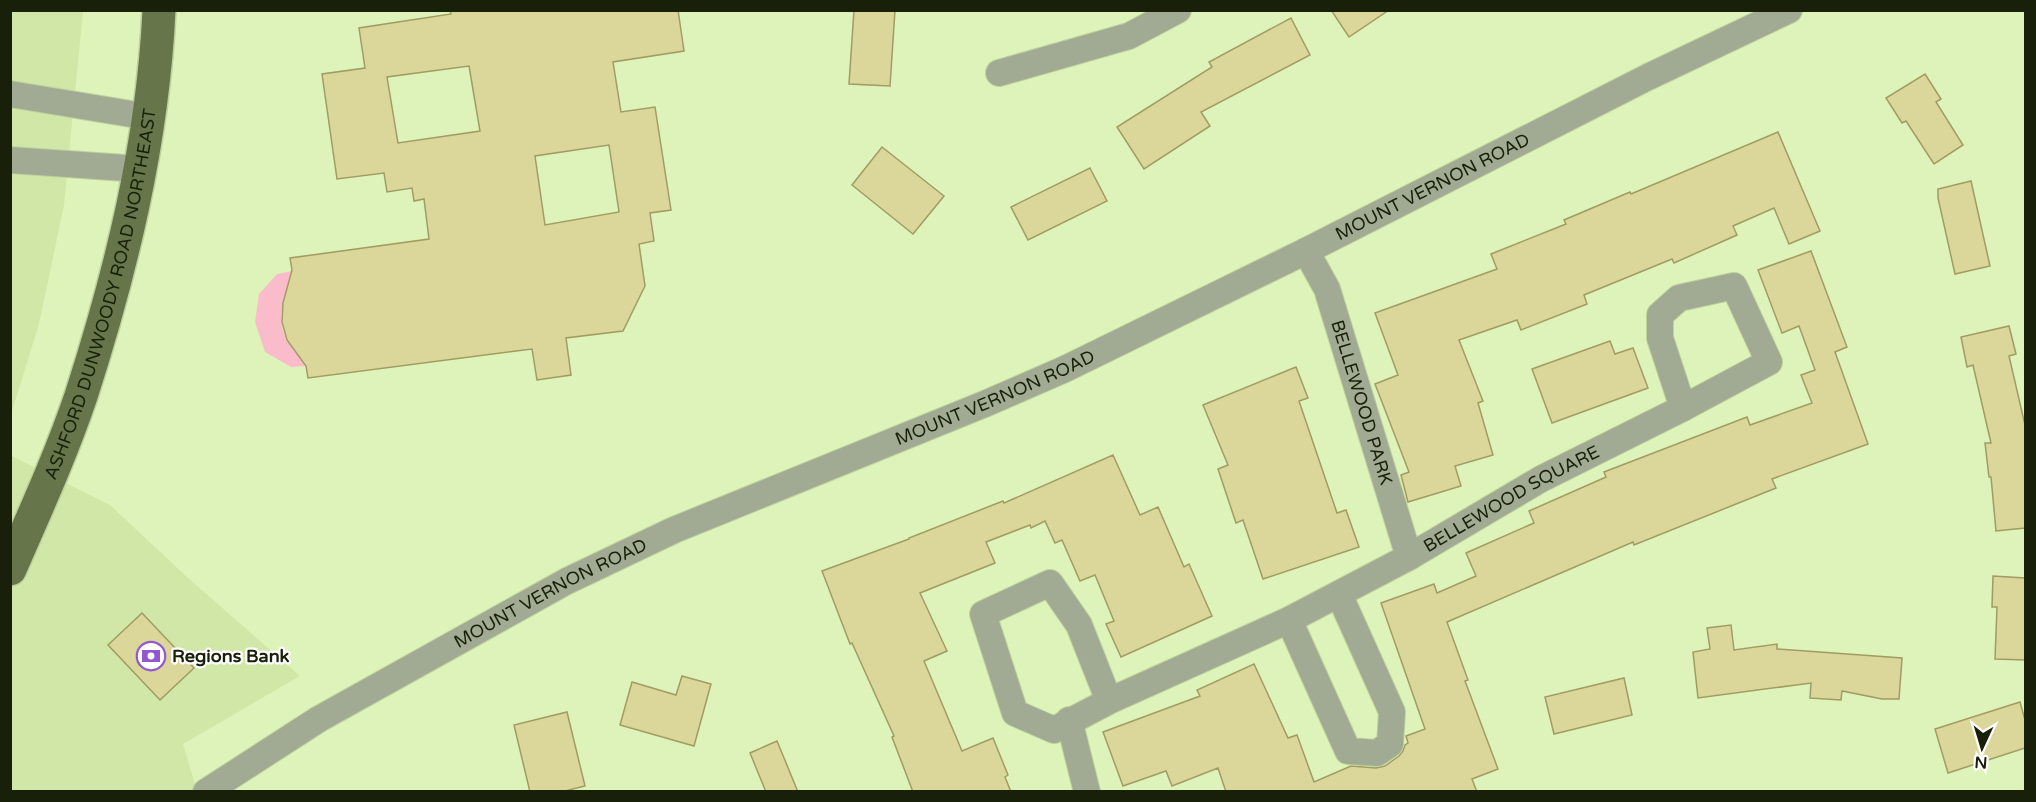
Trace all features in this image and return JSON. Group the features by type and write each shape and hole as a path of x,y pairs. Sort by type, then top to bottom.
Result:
{"main road":[{"name":"ASHFORD DUNWOODY ROAD NORTHEAST","path":"10,569 60,451 80,397 120,258 149,117 159,10"}],"street":[{"path":"999,73 1129,36 1178,10"},
{"name":"MOUNT VERNON ROAD","path":"206,792 319,719 578,576 674,530 1065,369 1306,251 1648,77 1789,10"},
{"path":"10,94 149,117"},
{"path":"10,160 140,169"},
{"name":"BELLEWOOD PARK","path":"1306,251 1327,289 1409,557"},
{"name":"BELLEWOOD SQUARE","path":"1109,701 1079,625 1050,583 983,614 1015,713 1054,730 1069,720 1289,620 1340,594 1409,557 1541,479 1683,408 1769,362 1734,286 1679,298 1660,315 1660,338 1683,408"},
{"path":"1289,620 1347,751 1377,753 1390,744 1392,712 1340,594"},
{"path":"1069,720 1087,792"}],"shaded area":[{"path":"11,11 83,11 64,205 39,324 11,414"},
{"path":"293,271 282,307 282,325 289,341 304,354 306,366 291,367 265,352 255,322 259,294 277,274"},
{"path":"10,455 110,505 187,577 300,676 183,744 197,791 11,791"}],"building":[{"path":"450,10 678,10 684,51 613,62 621,112 655,107 671,210 650,213 654,241 639,244 645,286 623,331 566,338 571,375 537,380 532,349 308,378 306,366 287,340 282,322 283,303 292,270 290,258 429,239 424,199 414,201 412,188 387,192 384,173 337,179 322,74 365,68 359,28 451,14","holes":["469,66 480,131 398,143 387,77","609,145 619,212 545,225 535,156"]},
{"path":"854,10 895,10 890,86 849,84"},
{"path":"1331,10 1389,10 1349,37"},
{"path":"1291,18 1310,55 1201,112 1210,126 1144,169 1117,127 1212,67 1209,62"},
{"path":"1925,74 1941,99 1936,102 1963,145 1934,164 1906,121 1902,123 1886,98"},
{"path":"1778,132 1820,231 1789,244 1774,208 1733,226 1737,235 1674,263 1672,259 1584,295 1587,304 1521,330 1517,320 1459,340 1483,401 1478,403 1493,455 1455,466 1461,486 1408,502 1401,475 1409,472 1375,384 1398,375 1375,313 1497,269 1491,254 1566,224 1564,220"},
{"path":"882,147 944,196 913,234 852,185"},
{"path":"1090,168 1107,201 1028,240 1011,207"},
{"path":"1971,181 1990,266 1955,274 1938,189"},
{"path":"1811,251 1847,347 1835,352 1868,444 1772,479 1776,488 1634,545 1633,542 1447,622 1468,680 1465,681 1498,769 1472,779 1477,792 1226,792 1218,768 1172,786 1166,771 1123,786 1103,732 1200,696 1197,690 1254,664 1288,738 1297,735 1314,782 1351,766 1376,768 1385,766 1399,756 1408,743 1406,736 1425,729 1381,603 1434,584 1437,593 1476,576 1466,553 1534,523 1529,511 1606,477 1604,472 1747,417 1750,425 1812,403 1801,375 1815,370 1799,326 1782,333 1758,270"},
{"path":"2009,326 2016,354 2009,356 2025,425 2025,528 1996,531 1985,443 1991,443 1973,365 1967,367 1961,337"},
{"path":"1610,341 1615,354 1633,348 1648,388 1552,423 1532,369"},
{"path":"1296,367 1308,398 1299,401 1337,513 1346,510 1359,547 1263,579 1243,520 1236,523 1218,469 1228,465 1203,405"},
{"path":"1113,455 1140,515 1158,507 1184,567 1189,564 1212,616 1121,657 1106,624 1114,621 1095,575 1080,581 1062,540 1055,543 1045,521 1031,528 1030,525 986,542 995,563 920,593 947,651 924,661 962,751 993,738 1008,775 1005,777 1011,792 913,792 892,737 894,736 852,643 850,644 822,571 1003,501 1004,503"},
{"path":"1993,576 2025,578 2025,660 1995,659 1997,607 1992,607"},
{"name":"Regions Bank","path":"142,613 194,668 160,700 108,645"},
{"path":"1731,625 1734,650 1777,644 1777,649 1902,658 1899,699 1882,699 1842,691 1841,700 1810,698 1811,683 1698,698 1693,652 1710,649 1707,628"},
{"path":"682,676 711,684 694,746 620,725 632,682 676,695"},
{"path":"1624,678 1632,715 1554,734 1545,697"},
{"path":"2020,702 2025,720 2025,748 1948,773 1935,729"},
{"path":"567,712 585,786 561,792 530,792 514,725"},
{"path":"777,741 798,792 766,792 750,753"}],"place":[{"name":"Regions Bank","path":"151,656"}]}
